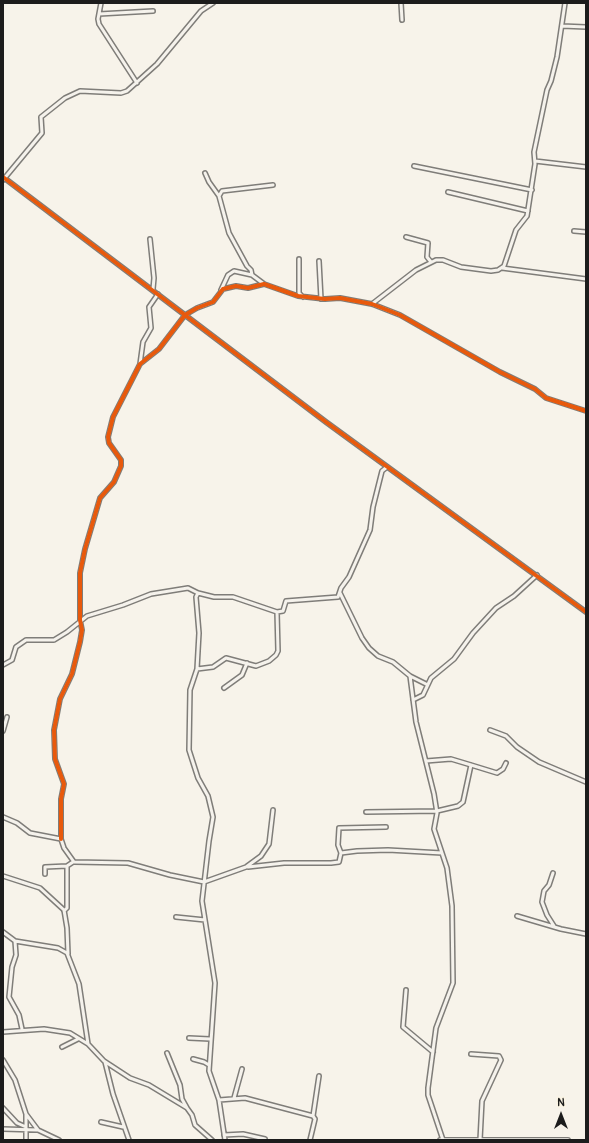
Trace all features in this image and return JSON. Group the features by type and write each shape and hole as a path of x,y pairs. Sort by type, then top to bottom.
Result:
{"main road":[{"path":"442,1140 568,1140"}],"street":[{"path":"101,3 98,19 101,28 137,83"},
{"path":"214,3 201,11 157,64 137,83 123,92 83,91 65,98 41,117 42,133 28,148 4,179 153,289 185,315 387,466 586,612"},
{"path":"401,3 402,20"},
{"path":"502,268 510,254 516,230 526,220 532,190 535,161 534,152 538,129 557,57 565,3"},
{"path":"99,14 153,12"},
{"path":"562,26 586,27"},
{"path":"535,161 586,167"},
{"path":"414,166 532,190"},
{"path":"205,173 209,182 219,196 229,233 247,266 251,270 252,275"},
{"path":"219,196 222,191 273,185"},
{"path":"448,192 528,211"},
{"path":"574,231 586,232"},
{"path":"406,237 428,243 426,257 431,262"},
{"path":"150,239 154,278 153,289"},
{"path":"299,259 300,293 303,297"},
{"path":"372,304 416,270 431,262 443,260 461,267 491,271 502,268 586,279"},
{"path":"319,261 321,299"},
{"path":"140,364 159,349 185,315 197,308 213,302 232,271 252,275 264,284 303,297 321,299 340,298 372,304 400,315 512,378 535,388 546,398 586,411"},
{"path":"221,291 232,287 248,288 264,284"},
{"path":"73,862 64,848 62,839 61,799 64,787 55,759 53,737 59,702 72,674 80,642 82,630 80,620 80,573 85,549 100,498 114,482 121,466 121,460 109,442 108,437 113,417 140,364 143,342 151,328 149,307 158,294"},
{"path":"3,665 12,660 16,647 24,641 56,639 67,632 80,620 89,615 123,605 151,594 188,588 198,593 216,597 233,598 277,612 283,611 286,601 338,597 370,530 373,507 382,471 387,466"},
{"path":"413,700 423,695 426,684 431,678 454,659 476,630 498,606 514,596 537,575"},
{"path":"198,593 196,597 199,634 197,669 190,690 189,750 198,778 208,796 214,817 209,841 202,901 215,983 209,1066 210,1076 219,1100 225,1140"},
{"path":"340,593 366,644 378,656 395,664 410,676 426,684"},
{"path":"197,669 214,667 226,658 256,666 262,665 276,655 277,612"},
{"path":"224,688 242,675 247,663"},
{"path":"410,676 416,722 437,811 434,829 442,853 452,902 453,979 448,1000 438,1021 428,1095 442,1140"},
{"path":"3,730 7,717"},
{"path":"490,730 506,736 517,747 539,762 586,782"},
{"path":"426,761 451,759 497,773 503,769 506,762"},
{"path":"366,812 437,811 462,804 471,765"},
{"path":"246,867 266,850 270,838 273,810"},
{"path":"3,818 17,823 30,833 62,839"},
{"path":"45,874 45,867 67,866 73,862 83,864 128,863 170,875 204,882 246,867 284,863 339,862 341,853 338,845 339,828 386,827"},
{"path":"341,853 388,850 442,853"},
{"path":"67,866 67,908 64,912 68,955 79,984 88,1044"},
{"path":"553,873 549,885 544,891 542,904 551,923 561,929"},
{"path":"3,876 40,888 64,912"},
{"path":"517,916 561,929 586,934"},
{"path":"176,917 205,920"},
{"path":"3,932 15,941 58,948 68,955"},
{"path":"15,941 16,955 12,967 9,997 19,1015 22,1029"},
{"path":"406,990 403,1027 433,1052"},
{"path":"3,1032 22,1029 44,1029 70,1033 88,1044 104,1061 130,1078 149,1085 186,1108"},
{"path":"189,1038 210,1039"},
{"path":"62,1047 78,1039"},
{"path":"167,1053 178,1078 182,1099 186,1108 192,1115 195,1125 212,1140"},
{"path":"471,1054 499,1056 501,1060 482,1101 480,1140"},
{"path":"193,1059 209,1066"},
{"path":"3,1060 15,1080 26,1114 26,1140"},
{"path":"104,1061 123,1127 129,1140"},
{"path":"234,1098 242,1069"},
{"path":"310,1140 315,1119 313,1116 319,1076"},
{"path":"219,1100 245,1098 313,1116"},
{"path":"3,1108 17,1123 26,1128"},
{"path":"26,1114 38,1130"},
{"path":"101,1122 123,1127"},
{"path":"3,1129 26,1128 38,1130 59,1140"},
{"path":"224,1135 242,1134 264,1139"}],"cycle path":[{"path":"3,177 326,422 586,612"},
{"path":"61,839 61,799 64,784 55,759 54,730 60,699 72,674 80,642 82,630 80,620 80,573 85,549 100,498 114,482 121,466 121,460 109,443 108,437 113,417 140,364 159,349 185,315 197,308 213,302 223,289 236,286 248,288 264,284 298,296 325,299 340,298 372,304 400,315 500,372 535,389 546,398 586,411"}]}
